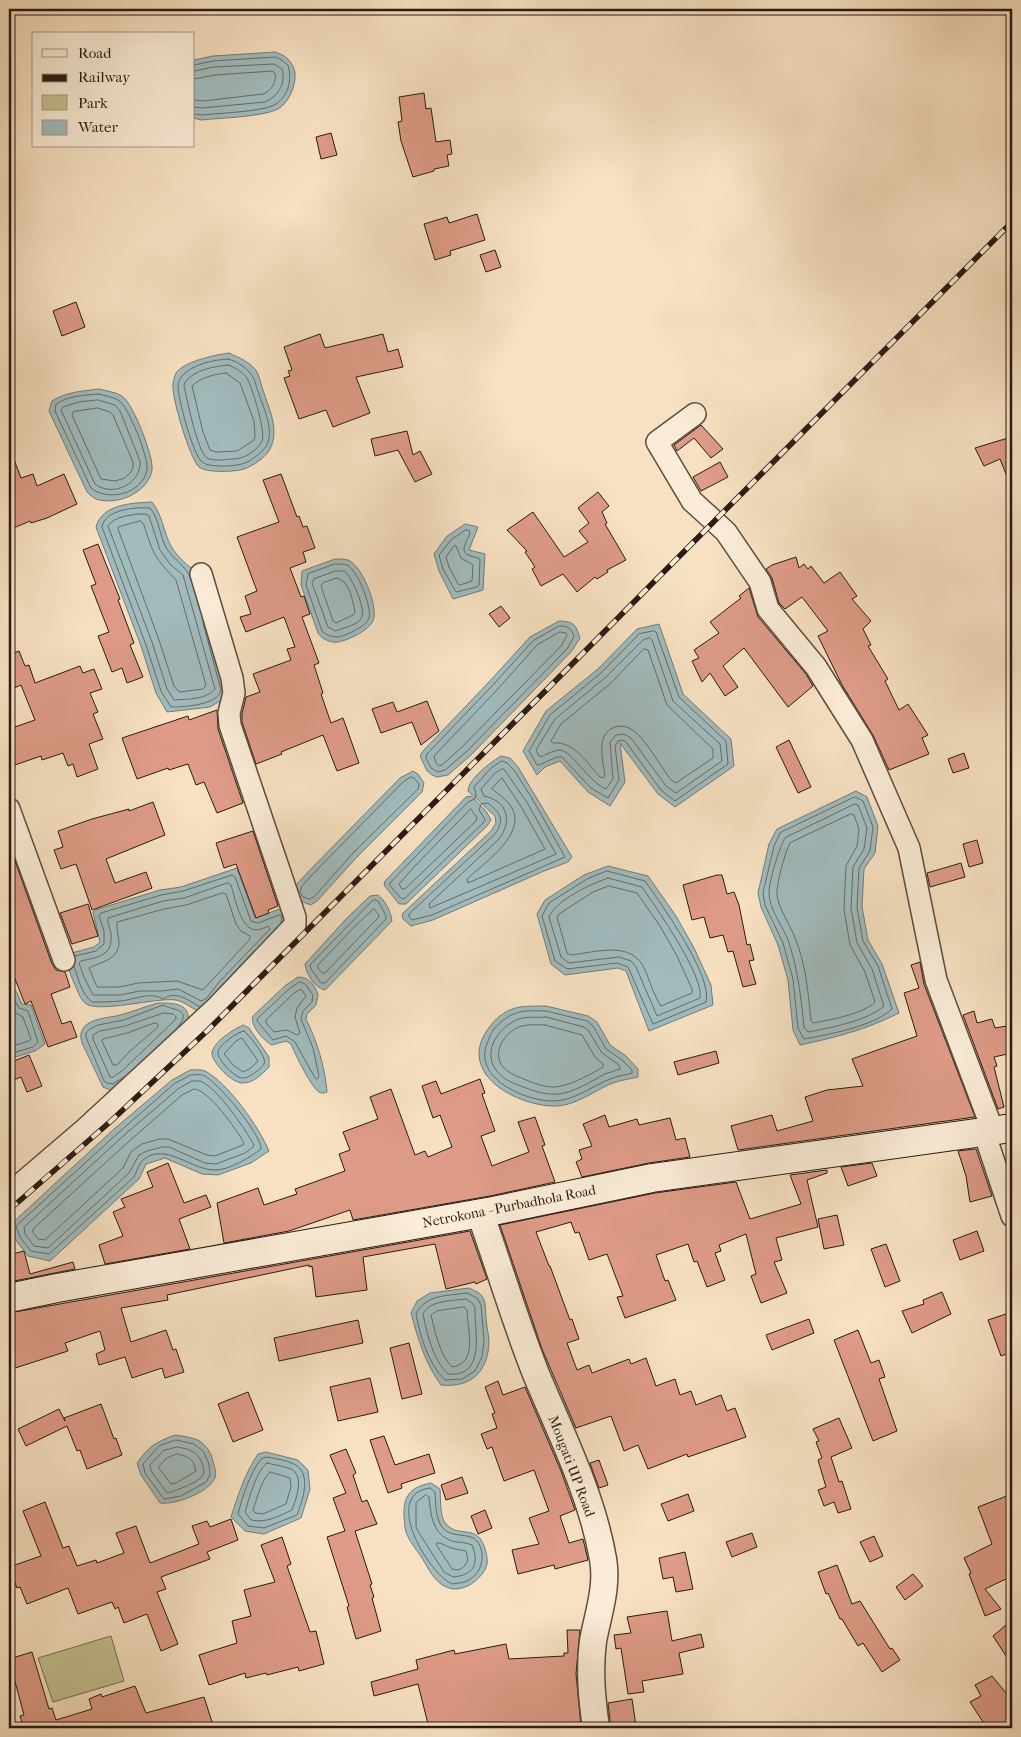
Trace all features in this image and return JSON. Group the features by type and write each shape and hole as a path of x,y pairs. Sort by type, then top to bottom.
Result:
{"main road":[{"name":"Netrokona - Purbadhola Road","path":"9,1298 480,1213 652,1178 996,1130"}],"street":[{"path":"696,414 657,442 692,501 726,532 760,582 768,609 816,667 862,740 909,848 936,980 996,1130 1012,1216"},
{"path":"9,1194 85,1129 216,1008 295,925 295,917 280,868 230,725 228,712 234,693 232,678 201,574"},
{"path":"9,808 64,960"},
{"name":"Mougati UP Road","path":"480,1213 535,1371 583,1488 592,1514 603,1559 605,1580 593,1643 590,1682 596,1728"}],"green space":[{"path":"111,1636 124,1681 53,1702 38,1658"}],"water":[{"path":"275,52 282,55 288,59 295,73 292,92 281,107 266,113 231,118 201,120 195,118 195,60 213,56"},
{"path":"229,353 248,363 257,372 274,427 273,442 266,455 248,468 214,471 203,469 195,462 178,413 173,383 176,373 186,365 208,357"},
{"path":"99,389 120,395 127,401 142,431 152,463 152,470 145,485 130,496 113,501 96,499 87,492 49,411 52,401 57,398 75,392"},
{"path":"152,502 171,546 192,569 226,690 222,700 210,707 167,712 156,693 141,646 96,527 99,519 111,509 127,504"},
{"path":"465,524 478,527 469,550 485,554 483,590 453,599 439,571 434,554 447,536"},
{"path":"335,559 349,560 360,571 371,595 374,617 370,626 360,633 348,639 332,642 318,633 301,585 302,571"},
{"path":"559,621 573,624 580,638 571,652 470,756 448,775 437,777 427,771 420,756 423,751 530,637"},
{"path":"659,624 683,694 731,739 734,766 675,807 658,794 620,743 625,782 610,806 588,792 560,761 545,767 537,775 523,751 546,711 598,669 637,629"},
{"path":"501,756 510,758 518,767 572,857 568,862 433,920 411,926 403,919 402,914 491,831 496,823 495,816 468,791 476,776"},
{"path":"413,771 418,774 424,783 422,792 357,857 317,901 311,905 300,901 295,891 297,884 400,778"},
{"path":"856,791 867,797 878,826 875,853 864,869 862,907 868,940 882,964 899,1013 851,1032 800,1045 793,1030 788,980 778,945 761,907 758,893 769,844 777,829"},
{"path":"471,796 486,811 491,820 487,826 406,904 399,904 384,885 385,881 466,797"},
{"path":"608,866 648,876 676,916 694,948 711,985 713,1005 649,1031 626,971 618,968 565,975 551,964 537,914 545,900 584,875"},
{"path":"237,868 255,918 280,909 285,910 286,925 204,1013 176,1000 102,1007 92,1006 83,1001 71,976 68,954 94,947 100,942 93,912 95,910 160,890 181,887"},
{"path":"378,895 387,906 392,921 325,990 321,989 312,980 305,964 370,896"},
{"path":"298,977 305,978 311,982 318,995 316,1005 307,1014 306,1019 314,1036 322,1064 327,1092 324,1093 319,1092 312,1084 291,1044 286,1041 272,1045 261,1036 253,1024 253,1016 286,985"},
{"path":"9,984 16,991 22,1004 31,1005 45,1044 35,1051 9,1059"},
{"path":"158,1003 170,1003 184,1008 188,1017 187,1024 115,1089 110,1090 103,1087 82,1043 83,1029 94,1020 119,1015"},
{"path":"546,1006 588,1016 597,1022 610,1045 626,1056 638,1069 638,1077 613,1083 584,1098 560,1106 536,1104 520,1099 492,1082 483,1070 479,1056 481,1041 491,1025 511,1009"},
{"path":"243,1025 249,1028 269,1057 269,1067 261,1075 247,1083 239,1082 229,1077 215,1062 212,1053 220,1040"},
{"path":"190,1070 205,1071 233,1095 258,1130 269,1151 251,1163 218,1175 202,1174 165,1158 146,1164 139,1179 50,1261 28,1256 15,1239 9,1226 114,1129 172,1080"},
{"path":"469,1288 476,1291 484,1299 489,1342 488,1353 481,1370 469,1381 461,1384 441,1385 426,1359 411,1313 417,1301 430,1293"},
{"path":"175,1435 195,1439 204,1445 211,1455 215,1469 215,1478 206,1489 190,1497 174,1502 160,1503 141,1475 137,1463 153,1445"},
{"path":"266,1452 298,1460 308,1470 310,1489 301,1518 264,1534 245,1531 231,1517 249,1469 258,1454"},
{"path":"431,1483 440,1489 444,1522 457,1531 477,1535 481,1539 485,1550 487,1562 484,1572 474,1582 462,1588 449,1588 436,1580 405,1530 404,1510 409,1494 418,1487"}],"building":[{"path":"424,93 426,109 431,108 436,142 450,140 452,154 447,155 449,166 434,169 434,171 413,177 401,141 398,122 402,121 399,97"},
{"path":"331,133 337,155 321,159 316,137"},
{"path":"477,214 485,240 450,251 451,255 435,260 424,224 447,217 449,223"},
{"path":"495,250 501,267 486,272 480,255"},
{"path":"76,302 85,327 62,336 53,311"},
{"path":"320,334 325,348 383,334 388,352 398,349 403,367 356,377 370,413 333,427 326,410 299,419 284,378 290,376 288,371 292,370 284,347"},
{"path":"701,425 723,449 711,458 694,438 677,451 674,445"},
{"path":"407,431 413,455 420,451 432,474 415,482 398,450 375,456 371,439"},
{"path":"1008,438 1012,452 1012,489 1000,459 984,466 975,448"},
{"path":"9,449 21,478 33,474 37,486 64,474 77,504 47,518 31,523 30,521 9,530"},
{"path":"720,462 728,477 701,491 693,477"},
{"path":"281,474 297,517 299,516 303,527 307,526 315,548 303,552 306,562 290,568 301,597 304,596 310,614 302,617 319,663 314,665 323,693 321,694 331,723 343,718 359,763 337,771 323,735 256,764 242,722 246,697 260,692 253,674 291,660 287,649 295,647 284,617 246,632 240,617 251,614 245,596 257,591 237,537 279,522 263,480"},
{"path":"598,492 609,506 602,512 607,523 605,524 626,560 607,570 608,572 597,579 595,577 577,592 563,574 541,586 532,569 535,567 525,552 527,551 507,530 533,512 564,557 588,542 579,531 589,523 578,508"},
{"path":"98,544 120,599 118,600 134,643 130,645 143,677 127,683 122,668 112,672 98,636 109,632 91,586 96,584 83,550"},
{"path":"796,557 799,568 804,564 808,569 811,566 824,583 840,572 857,596 852,599 871,621 863,629 871,645 868,646 888,679 885,681 899,710 908,704 928,735 922,738 929,754 889,770 873,735 842,685 818,636 828,631 802,597 785,609 779,603 772,578 766,569"},
{"path":"749,588 758,617 806,674 813,686 788,707 744,648 723,666 738,687 725,696 710,673 702,682 692,661 699,658 694,650 719,633 710,622 741,598 739,596"},
{"path":"501,606 510,618 499,627 489,614"},
{"path":"19,651 25,666 29,665 35,683 80,666 83,673 94,669 102,689 90,693 98,712 93,714 103,739 89,744 98,769 77,777 73,764 68,766 63,753 42,760 41,756 12,766 9,757 9,729 35,720 21,685 14,688 9,675 9,655"},
{"path":"427,701 439,731 421,745 412,722 381,733 372,709 393,702 397,712"},
{"path":"217,710 218,729 243,803 217,813 204,782 196,785 188,764 169,770 168,768 137,779 122,738 188,716 189,720"},
{"path":"789,740 811,787 798,793 776,747"},
{"path":"964,753 969,768 953,773 948,759"},
{"path":"153,802 165,835 106,859 115,883 146,872 152,888 92,910 76,864 61,869 54,850 63,847 58,831 92,819 129,809 129,811"},
{"path":"253,831 278,906 268,910 269,913 256,918 236,864 224,868 216,843"},
{"path":"977,840 983,863 969,867 963,844"},
{"path":"15,861 52,964 56,970 65,972 70,987 51,994 62,1024 71,1021 77,1037 48,1047 31,1001 25,1004 15,979 9,981 9,863"},
{"path":"961,863 965,877 930,887 927,873"},
{"path":"722,875 727,894 734,892 739,905 747,945 750,944 754,960 749,961 756,984 743,987 733,951 728,952 723,935 710,938 704,917 692,920 683,885"},
{"path":"88,904 98,936 72,944 60,913"},
{"path":"920,962 924,984 975,1117 738,1150 731,1126 772,1115 777,1131 813,1121 805,1097 827,1090 863,1086 852,1059 917,1036 904,993 919,988 911,965"},
{"path":"974,1011 977,1023 992,1019 995,1028 1012,1025 1012,1053 994,1057 997,1066 994,1067 1004,1107 998,1109 963,1015"},
{"path":"716,1051 719,1063 678,1075 674,1062"},
{"path":"29,1055 42,1086 27,1092 21,1077 9,1082 9,1063"},
{"path":"480,1079 485,1093 482,1094 495,1131 481,1136 492,1166 529,1152 518,1122 535,1117 545,1145 542,1146 555,1182 490,1196 353,1220 350,1210 289,1231 224,1243 217,1203 258,1188 264,1205 297,1194 295,1189 345,1171 339,1154 350,1150 343,1132 378,1119 370,1097 391,1089 415,1155 425,1151 428,1157 452,1147 440,1115 433,1118 422,1086 436,1081 441,1094"},
{"path":"605,1115 609,1127 637,1119 639,1125 670,1118 676,1140 685,1138 690,1157 649,1163 582,1177 576,1162 582,1159 579,1150 592,1146 583,1124"},
{"path":"976,1149 992,1196 970,1202 966,1176 958,1151"},
{"path":"168,1163 184,1203 206,1195 211,1207 179,1219 190,1249 105,1264 99,1245 123,1236 113,1212 125,1207 121,1199 153,1187 147,1172"},
{"path":"872,1163 877,1176 848,1186 841,1167"},
{"path":"827,1170 827,1173 807,1180 818,1227 776,1238 782,1260 774,1262 787,1293 761,1303 751,1276 756,1274 746,1234 719,1245 721,1251 715,1253 725,1280 707,1287 697,1261 694,1262 688,1244 656,1255 665,1281 668,1280 676,1300 625,1318 617,1297 623,1296 607,1254 589,1260 579,1232 575,1233 571,1222 536,1232 579,1339 567,1343 577,1370 589,1365 592,1373 629,1359 631,1364 646,1358 656,1386 675,1379 680,1395 691,1391 696,1405 721,1395 727,1411 735,1408 746,1437 688,1457 687,1454 648,1469 638,1445 624,1451 611,1416 576,1428 542,1349 500,1225 655,1193 736,1182 750,1219 801,1204 790,1175"},
{"path":"837,1215 844,1245 824,1249 818,1219"},
{"path":"470,1231 487,1279 476,1284 475,1282 446,1289 435,1244 363,1257 367,1290 316,1297 312,1266 309,1267 309,1265 167,1295 168,1300 121,1308 131,1342 166,1330 173,1350 176,1349 184,1372 165,1378 162,1368 132,1378 125,1357 99,1365 96,1354 105,1350 100,1331 65,1343 68,1351 9,1370 9,1313"},
{"path":"977,1231 984,1251 960,1260 953,1240"},
{"path":"886,1244 900,1281 885,1287 871,1249"},
{"path":"24,1251 30,1274 73,1262 75,1269 9,1282 9,1255"},
{"path":"942,1292 951,1314 912,1333 902,1311 924,1304 923,1300"},
{"path":"1006,1314 1012,1332 1012,1352 1001,1356 988,1320"},
{"path":"809,1319 814,1333 772,1350 766,1335"},
{"path":"358,1320 363,1343 279,1361 274,1338"},
{"path":"858,1330 871,1363 879,1360 885,1377 879,1379 897,1431 873,1441 834,1340"},
{"path":"409,1343 422,1394 402,1399 390,1348"},
{"path":"370,1378 378,1412 338,1421 330,1387"},
{"path":"498,1381 503,1395 525,1387 561,1471 575,1510 560,1516 569,1543 583,1539 588,1560 555,1569 554,1565 518,1574 512,1550 539,1544 529,1518 549,1511 534,1470 504,1481 492,1447 487,1449 481,1434 497,1428 492,1414 495,1413 485,1387"},
{"path":"248,1392 263,1430 233,1442 218,1404"},
{"path":"101,1404 122,1455 87,1469 80,1450 77,1451 67,1426 26,1446 18,1429 59,1409 65,1421 64,1418"},
{"path":"839,1418 852,1448 831,1457 839,1482 842,1481 851,1509 838,1513 834,1502 824,1506 818,1490 826,1487 818,1460 822,1458 816,1442 819,1441 813,1429"},
{"path":"384,1436 395,1465 429,1454 435,1473 401,1484 402,1488 388,1493 370,1440"},
{"path":"346,1449 356,1473 353,1475 362,1502 367,1500 377,1524 355,1531 372,1584 370,1585 374,1597 372,1598 381,1631 356,1639 347,1607 349,1606 327,1537 345,1531 333,1498 346,1493 330,1455"},
{"path":"599,1460 608,1485 599,1488 590,1463"},
{"path":"462,1477 468,1493 446,1500 441,1485"},
{"path":"688,1494 694,1511 668,1521 661,1504"},
{"path":"1012,1494 1012,1576 985,1589 1001,1609 985,1616 964,1558 992,1544 978,1507"},
{"path":"45,1502 63,1548 69,1546 77,1566 96,1560 97,1563 124,1553 116,1533 136,1526 150,1563 199,1544 192,1526 207,1521 210,1527 231,1519 238,1540 207,1552 210,1559 161,1577 166,1589 157,1592 178,1644 161,1651 147,1614 124,1623 118,1607 115,1609 112,1602 78,1614 68,1588 27,1604 20,1587 17,1588 9,1567 41,1556 23,1511"},
{"path":"485,1510 492,1528 478,1534 471,1516"},
{"path":"752,1533 757,1547 732,1557 726,1542"},
{"path":"874,1536 883,1556 870,1562 860,1542"},
{"path":"282,1537 291,1564 287,1566 310,1632 316,1631 324,1664 299,1671 298,1667 246,1678 245,1673 209,1685 199,1655 237,1643 232,1621 251,1616 244,1590 275,1582 261,1545"},
{"path":"685,1552 693,1589 676,1592 673,1577 663,1579 659,1558"},
{"path":"837,1565 852,1604 860,1601 890,1649 892,1648 900,1660 882,1672 863,1643 858,1646 842,1619 840,1619 828,1593 826,1594 818,1572"},
{"path":"913,1574 923,1586 905,1600 896,1587"},
{"path":"667,1611 672,1641 701,1634 704,1647 679,1653 683,1674 642,1681 644,1692 628,1694 621,1648 616,1649 614,1635 631,1633 627,1617"},
{"path":"1012,1620 1012,1665 993,1636"},
{"path":"567,1630 580,1630 576,1674 581,1726 570,1728 429,1728 418,1684 374,1696 371,1682 418,1669 416,1660 454,1650 455,1654 506,1644 509,1659 564,1656 564,1653 568,1653"},
{"path":"32,1652 49,1709 52,1708 56,1720 92,1709 89,1699 101,1694 102,1697 135,1686 146,1713 204,1697 214,1728 166,1728 164,1722 146,1728 24,1728 20,1716 24,1715 9,1659"},
{"path":"992,1676 1012,1700 1012,1728 987,1728 970,1702 981,1696 975,1685"},
{"path":"632,1699 636,1726 611,1728 608,1703"}],"railway":[{"path":"9,1210 111,1121 208,1030 1012,222"}]}
